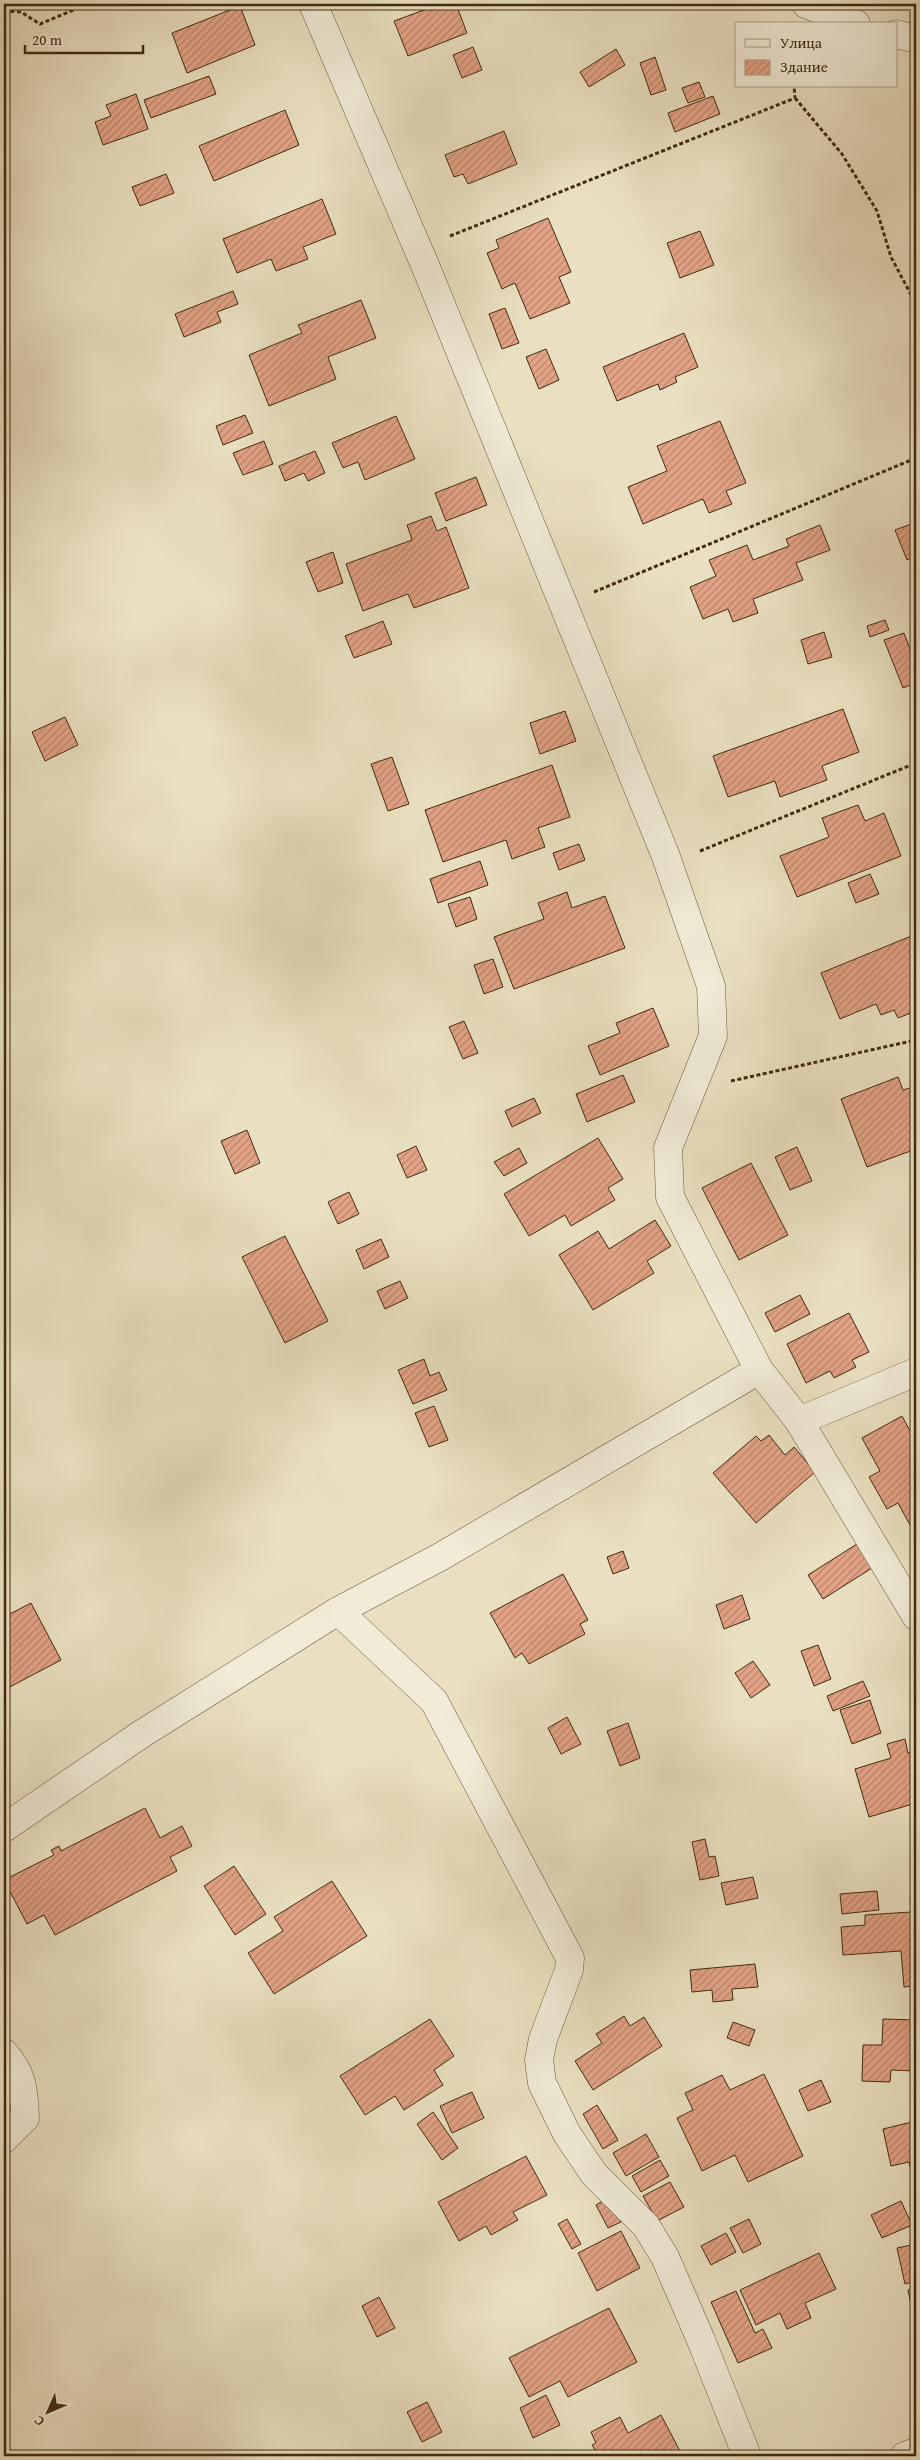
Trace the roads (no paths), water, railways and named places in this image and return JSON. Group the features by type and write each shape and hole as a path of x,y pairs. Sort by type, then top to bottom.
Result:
{"street":[{"path":"312,4 417,249 669,863 710,986 713,1036 668,1148 670,1197 760,1370 799,1421 916,1616"},
{"path":"806,4 851,22"},
{"path":"898,34 916,39"},
{"path":"4,1828 143,1733 338,1611 440,1557 760,1370"},
{"path":"799,1421 916,1372"},
{"path":"338,1611 434,1701 570,1958 569,1970 543,2039 539,2060 542,2083 567,2134 594,2174 646,2226 665,2257 701,2340 747,2456"},
{"path":"4,2053 11,2061 24,2089 25,2118 4,2139"},
{"path":"904,2456 916,2452"}]}
